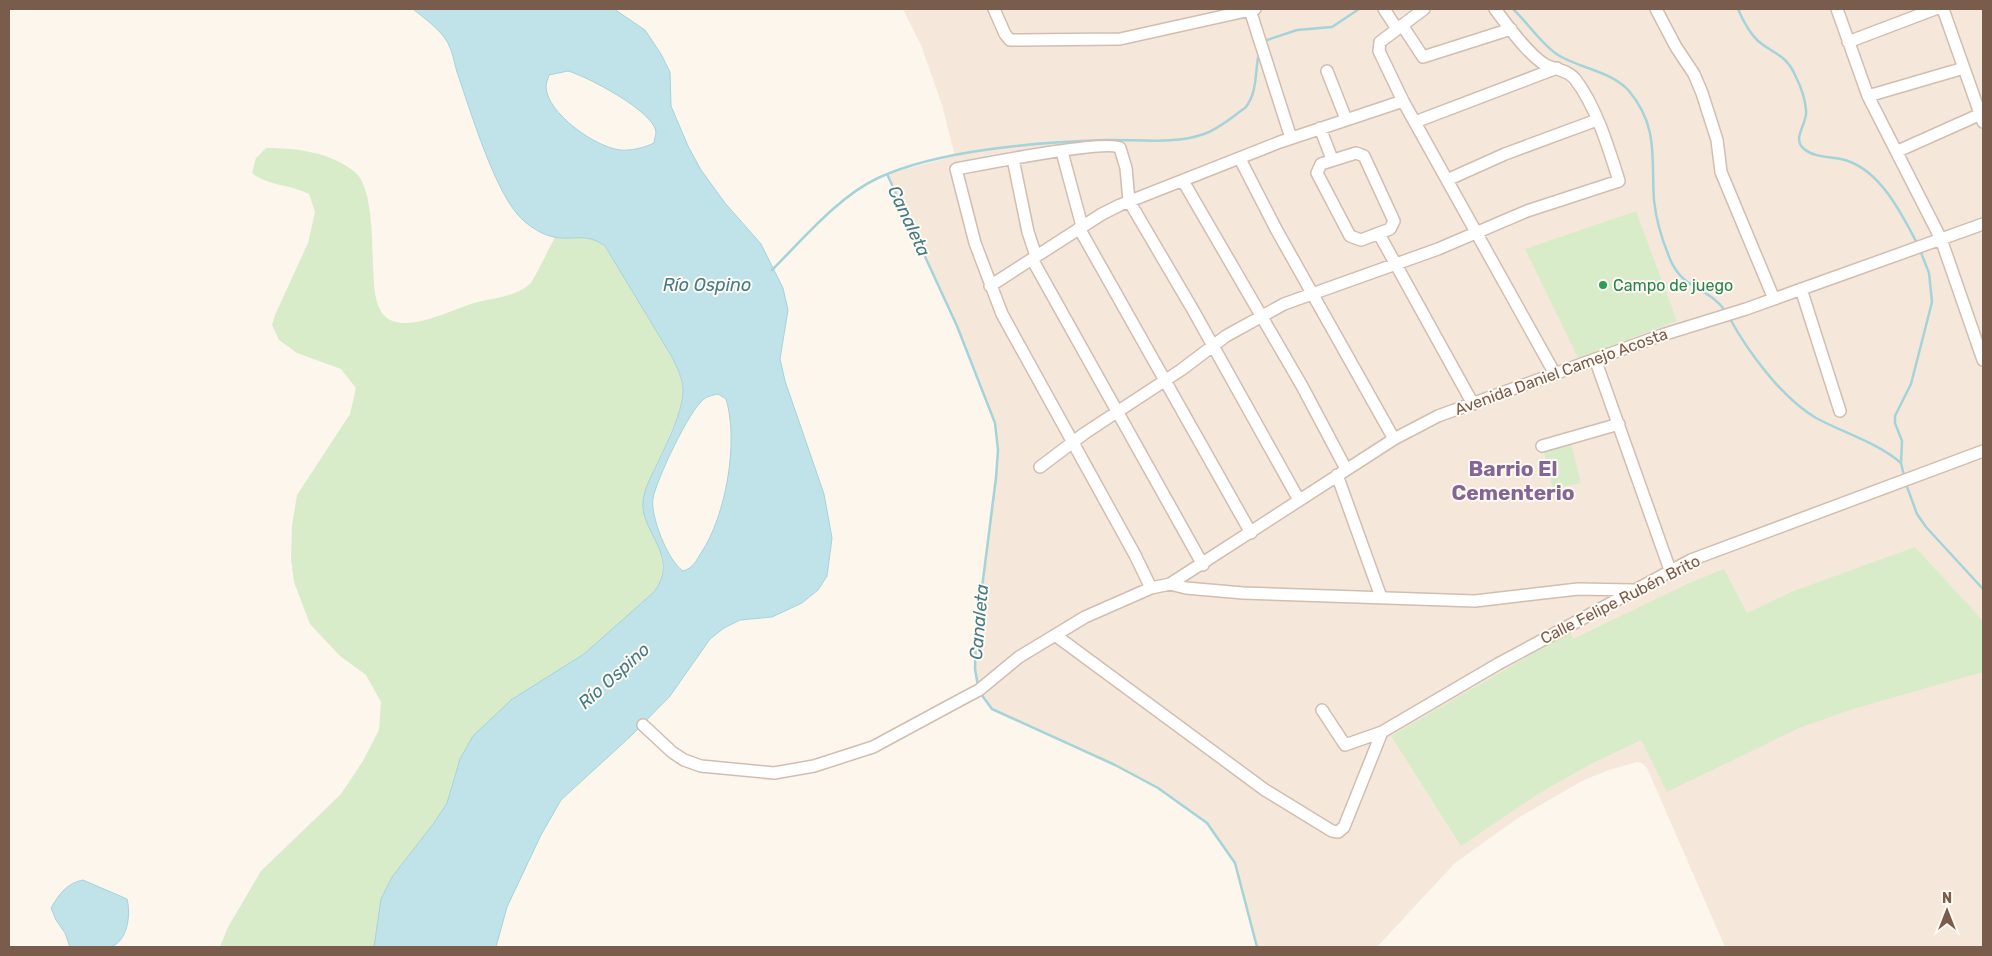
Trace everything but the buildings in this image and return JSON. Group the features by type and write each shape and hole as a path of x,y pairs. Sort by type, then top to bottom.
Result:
{"street":[{"path":"994,9 1005,34 1010,40 1120,39 1232,11 1253,9 1291,138"},
{"path":"1384,9 1423,56 1511,29"},
{"path":"1424,9 1380,42 1378,47 1403,101 1555,374"},
{"path":"1040,467 1072,442 1261,316 1313,293 1438,249 1527,212 1620,182 1597,120 1574,79 1557,68 1542,62 1495,9"},
{"path":"1656,9 1676,47 1694,74 1702,93 1717,140 1721,172 1774,299"},
{"path":"1837,9 1868,96 1898,151 1941,239 1983,360"},
{"path":"1848,42 1935,9"},
{"path":"1898,151 1982,117 1943,9"},
{"path":"1415,122 1557,68"},
{"path":"1868,96 1964,68"},
{"path":"1327,71 1346,119"},
{"path":"990,286 1081,227 1129,201 1291,138 1403,101"},
{"path":"1447,180 1505,154 1597,120"},
{"path":"1320,128 1332,159"},
{"path":"1150,588 1131,548 1008,328 975,244 956,169 1062,152 1110,146 1120,148 1124,160 1129,201 1299,500"},
{"path":"1062,152 1081,227 1251,533"},
{"path":"1356,152 1364,156 1394,221 1390,229 1361,240 1350,236 1317,173 1321,164 1332,159 1356,152"},
{"path":"1013,159 1034,258 1117,412 1167,497 1203,565"},
{"path":"1240,159 1394,439"},
{"path":"1183,181 1261,316 1342,472 1381,597"},
{"name":"Avenida Daniel Camejo Acosta","path":"1170,584 1203,565 1394,439 1438,416 1662,334 1774,299 1983,224"},
{"path":"1379,234 1473,404"},
{"path":"1801,289 1840,411"},
{"path":"1972,325 1983,320"},
{"path":"1596,359 1670,570"},
{"path":"1542,446 1619,424"},
{"name":"Calle Felipe Rubén Brito","path":"1322,710 1345,745 1382,732 1498,664 1691,560 1983,451"},
{"path":"643,725 672,752 692,763 716,769 749,772 791,772 842,759 873,747 979,690 1019,657 1110,604 1150,588 1170,584 1186,588 1243,593 1476,602 1578,589 1633,590"},
{"path":"1055,635 1265,790 1332,831 1342,830 1348,819 1382,732"}],"shaded area":[{"path":"903,9 1983,9 1983,946 1725,947 1647,768 1642,763 1637,762 1606,771 1582,781 1518,818 1455,863 1377,947 1257,947 1235,863 1206,823 1158,788 1115,765 992,709 979,690 975,669 978,614 998,450 995,423 957,326 887,174 955,156 942,105 921,45"}],"green space":[{"path":"266,148 301,150 325,156 346,166 356,173 362,181 371,217 375,296 382,313 391,320 402,323 415,322 443,315 478,302 518,292 532,282 555,237 573,236 595,240 608,250 614,258 655,325 675,363 683,392 677,416 648,485 644,504 646,521 653,531 661,554 662,570 658,585 654,592 584,654 555,673 460,759 447,803 392,877 381,899 374,947 220,947 228,927 261,871 341,794 363,761 379,730 381,702 366,675 340,656 310,624 294,582 291,559 292,525 297,495 350,414 356,388 341,369 297,353 279,340 272,325 308,243 315,212 309,194 266,181 252,173 256,158"},
{"name":"Campo de juego","path":"1636,211 1677,321 1578,358 1525,249"},
{"path":"1571,443 1581,483 1553,489 1543,449"},
{"path":"1915,547 1983,621 1983,672 1853,709 1799,728 1667,792 1641,740 1591,764 1538,794 1461,846 1391,736 1570,632 1573,639 1687,584 1724,569 1747,613 1791,592"}],"water":[{"name":"Río Ospino","path":"413,9 614,9 645,30 670,72 671,106 688,146 701,170 725,203 761,244 783,288 788,310 780,359 785,381 824,494 832,538 827,576 818,590 802,603 772,617 740,620 724,628 710,639 670,696 632,735 561,800 541,835 507,907 496,947 374,947 381,899 392,877 447,803 460,759 473,736 511,700 584,654 654,592 661,579 662,556 647,524 643,502 648,483 677,418 683,389 672,357 605,246 592,239 561,238 546,235 527,224 514,210 494,174 485,152 448,43 437,29","holes":["568,71 618,95 644,114 656,132 654,143 637,149 620,150 598,143 563,118 548,97 546,87 549,75","718,394 726,399 730,416 731,436 728,478 710,537 694,564 683,571 677,566 661,538 654,516 653,498 667,461 690,416 704,399"]},
{"path":"83,880 127,899 129,912 127,927 121,940 110,947 70,947 65,933 56,920 51,908 64,890 77,881"}],"waterway":[{"name":"Canaleta","path":"1264,41 1297,30 1332,27 1359,9"},
{"path":"1513,9 1540,39 1558,55 1614,79 1622,84 1639,104 1645,117 1652,143 1654,200 1664,245 1675,269 1682,277 1720,304 1726,312"},
{"path":"1738,9 1746,26 1755,38 1784,59 1798,81 1804,97 1806,110 1805,120 1799,136 1800,145 1814,154 1848,161 1871,175 1890,196 1918,245"},
{"name":"Canaleta","path":"772,270 822,219 849,196 878,178 902,168 959,154 989,149 1105,140 1155,141 1180,139 1210,132 1245,108 1249,103 1254,91 1258,58"},
{"name":"Canaleta","path":"887,174 957,326 995,423 998,450 996,478 976,635 975,669 978,686"},
{"path":"1904,476 1901,463 1902,441 1895,423 1895,416 1911,384 1932,302 1929,273 1920,250"},
{"path":"1729,317 1756,359 1791,399 1816,418 1881,449 1901,463"},
{"path":"1906,484 1917,514 1926,527 1983,589"},
{"name":"Canaleta","path":"981,694 992,709 1115,765 1158,788 1207,823 1235,863 1257,947"}],"place":[{"name":"Campo de juego","path":"1603,285"}],"district":[{"name":"Barrio El Cementerio","path":"1513,481"}]}
